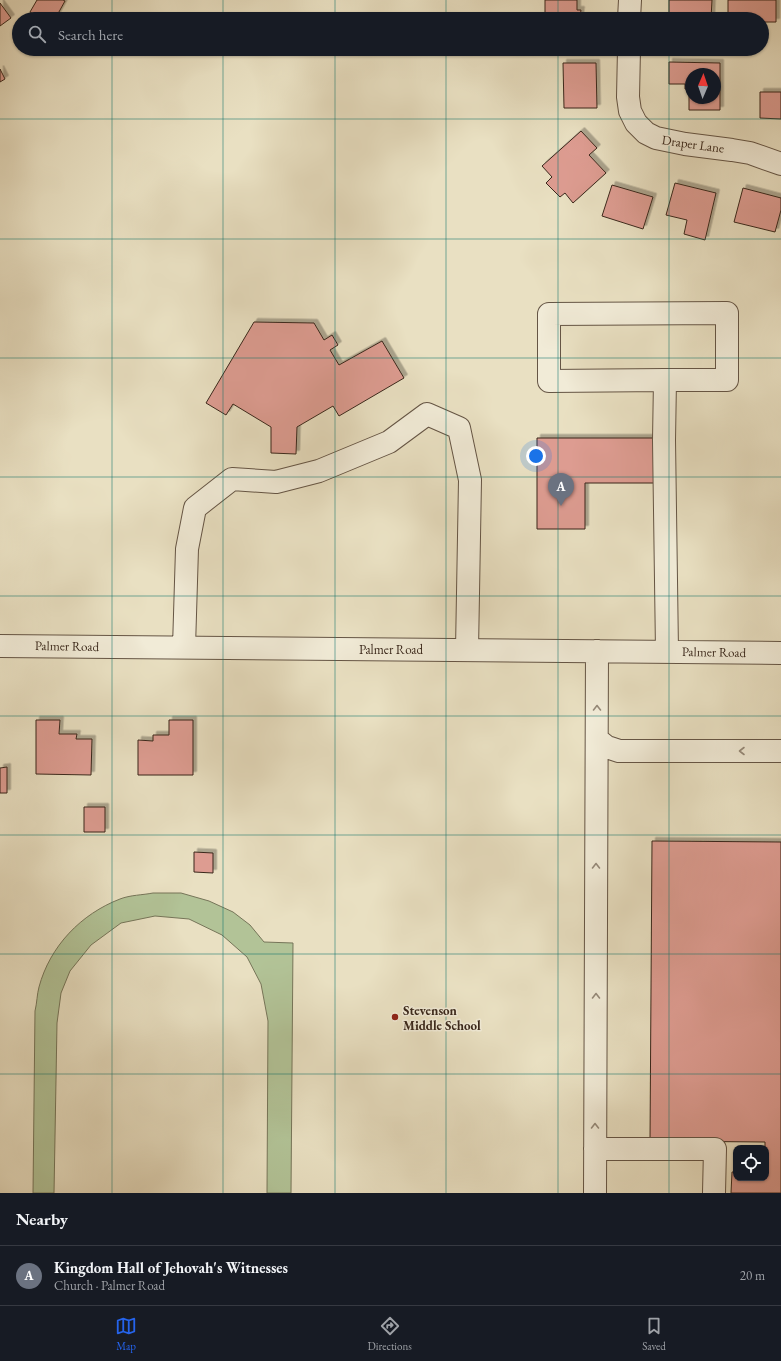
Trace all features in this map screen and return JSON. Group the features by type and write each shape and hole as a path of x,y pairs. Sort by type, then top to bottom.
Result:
{"street":[{"path":"629,12 630,0"},
{"name":"Draper Lane","path":"629,56 628,97 630,111 636,123 646,133 656,138 685,144 750,153 781,164"},
{"path":"727,313 727,380 665,380 549,381 549,314 727,313"},
{"path":"665,380 664,440 667,652"},
{"path":"184,647 187,549 195,508 232,478 276,482 319,472 389,442 427,414 459,428 470,480 467,650"},
{"name":"Palmer Road","path":"0,646 781,653"},
{"path":"595,1193 597,651"},
{"path":"597,739 607,747 619,751 781,752"},
{"path":"595,1149 715,1149 714,1193"}],"green space":[{"path":"153,893 181,893 209,901 233,912 250,925 264,942 293,943 291,1193 267,1193 268,1021 261,984 247,957 222,935 189,919 155,916 121,923 91,945 70,971 61,993 57,1023 54,1193 33,1193 35,1011 38,990 44,972 59,945 69,933 92,913 120,899"}],"building":[{"path":"37,0 65,1 59,12 30,12"},
{"path":"545,0 577,0 577,10 581,10 581,12 545,12"},
{"path":"669,0 712,0 711,12 669,12"},
{"path":"728,0 776,0 776,22 769,22 769,12 728,12"},
{"path":"0,3 11,18 0,26"},
{"path":"669,62 720,63 720,68 685,68 685,84 669,84"},
{"path":"563,63 596,63 597,108 564,108"},
{"path":"0,69 5,79 0,82"},
{"path":"760,92 781,92 781,119 760,118"},
{"path":"689,104 720,104 720,110 689,110"},
{"path":"581,131 597,148 589,155 606,173 573,203 565,193 560,197 546,183 552,177 542,166"},
{"path":"675,183 716,193 705,240 684,234 687,220 666,215"},
{"path":"612,185 653,197 643,229 602,216"},
{"path":"743,188 781,198 781,210 775,232 734,222"},
{"path":"254,322 314,323 324,340 332,335 338,345 330,350 339,365 382,341 404,378 339,416 333,406 297,427 296,454 271,453 271,427 233,404 226,415 206,403"},
{"path":"537,438 655,438 655,483 585,483 585,529 537,529"},
{"path":"36,720 60,720 59,734 77,734 76,739 92,739 91,775 36,774"},
{"path":"169,720 193,720 193,775 138,775 138,740 153,741 153,735 169,735"},
{"path":"7,767 7,793 0,793 0,768"},
{"path":"84,807 105,807 105,832 84,832"},
{"path":"652,841 781,842 781,1193 731,1193 732,1172 733,1181 769,1181 769,1145 765,1145 765,1142 650,1141"},
{"path":"194,852 213,853 213,873 194,872"}],"place":[{"name":"Kingdom Hall of Jehovah's Witnesses","path":"561,506"},
{"name":"Stevenson Middle School","path":"395,1017"}]}
